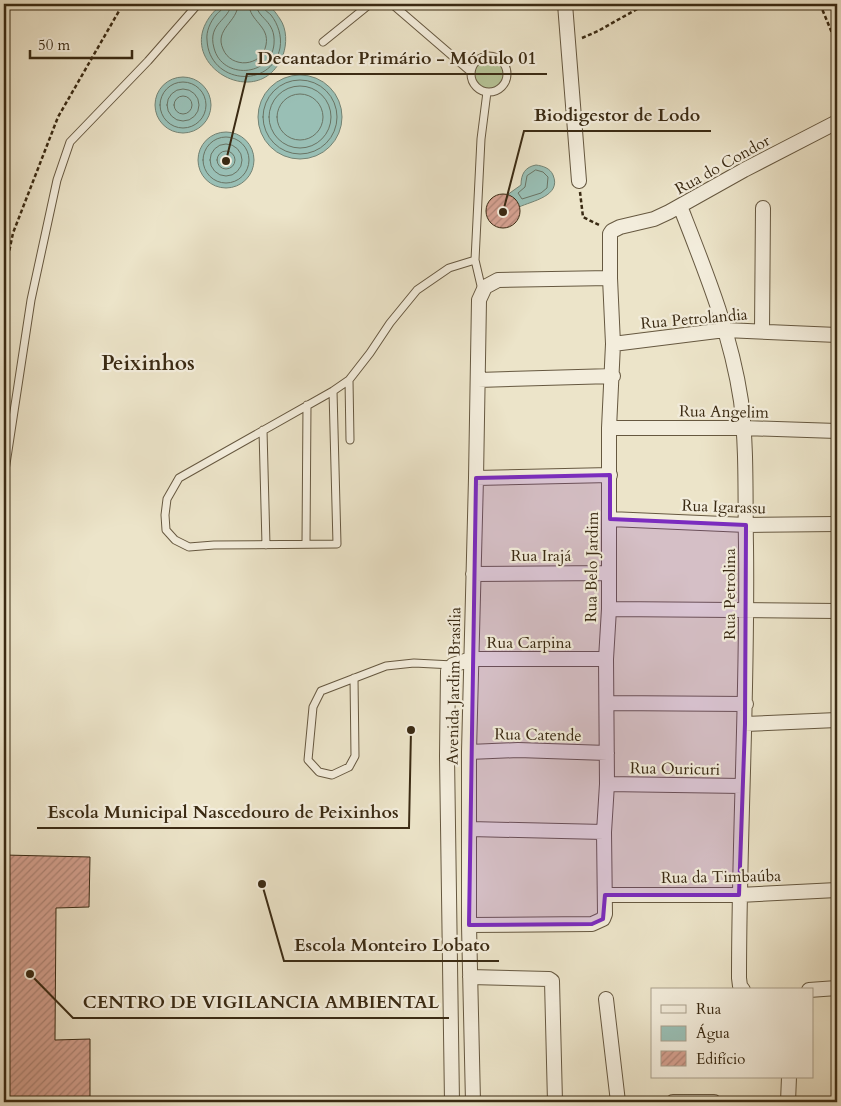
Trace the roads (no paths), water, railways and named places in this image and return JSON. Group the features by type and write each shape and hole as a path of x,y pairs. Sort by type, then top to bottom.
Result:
{"street":[{"path":"565,4 579,181"},
{"name":"Rua do Condor","path":"616,229 654,219 837,122"},
{"name":"Rua Petrolina","path":"680,206 710,283 725,330 738,384 744,428 746,456 747,609 746,704 739,895 742,988"},
{"path":"762,330 763,208"},
{"name":"Rua Belo Jardim","path":"469,925 592,924 603,919 605,914 604,832 607,784 608,703 606,659 609,610 610,519 609,428 613,376 609,240 616,229"},
{"path":"482,292 490,283 498,280 610,278"},
{"name":"Avenida Jardim Brasília","path":"473,1102 469,925 469,752 479,300 482,292"},
{"name":"Rua Petrolandia","path":"613,344 725,330 762,330 837,335"},
{"path":"478,380 613,376"},
{"name":"Rua Angelim","path":"609,428 744,428 837,431"},
{"path":"476,478 610,476"},
{"name":"Rua Igarassu","path":"610,519 746,525 837,524"},
{"name":"Rua Irajá","path":"473,574 609,573"},
{"path":"609,610 747,609 837,611"},
{"name":"Rua Carpina","path":"453,665 471,660 606,659"},
{"name":"Avenida Jardim Brasília","path":"452,1102 447,673 453,665"},
{"path":"608,703 746,704"},
{"path":"745,724 837,720"},
{"name":"Rua Catende","path":"469,752 518,750 607,752"},
{"name":"Rua Ouricuri","path":"607,784 742,786"},
{"path":"470,829 604,832"},
{"name":"Rua da Timbaúba","path":"605,896 739,895 837,890"},
{"path":"470,977 549,978 552,981 554,1102"},
{"path":"814,990 837,988"},
{"path":"606,999 618,1102"},
{"path":"788,1078 788,1102"},
{"path":"673,1102 714,1102"}],"lane":[{"path":"4,477 31,300 57,180 70,142 148,61 198,4"},
{"path":"323,42 370,4"},
{"path":"392,4 471,72 474,83 482,90 487,92 493,91 502,86 506,76 504,65 496,58 485,57 476,62 471,72"},
{"path":"482,292 475,260 481,139 487,92"},
{"path":"333,391 337,544 189,547 175,540 166,530 164,516 168,499 179,478 333,391 349,380 390,323 417,290 449,268 475,260"},
{"path":"349,380 350,440"},
{"path":"306,544 307,405"},
{"path":"262,430 266,545"},
{"path":"354,678 355,756 349,767 332,775 319,772 308,760 313,707 321,692 354,678 386,666 414,663 453,665"}],"water":[{"path":"258,3 266,5 277,14 284,27 286,37 283,55 271,73 254,81 236,81 220,73 207,60 201,43 206,24 222,4"},
{"path":"430,4 465,4 448,9"},
{"path":"300,75 316,78 330,87 339,101 342,117 339,133 330,147 316,156 300,159 284,156 270,147 261,133 258,117 261,101 270,87 284,78"},
{"path":"183,77 194,79 203,85 209,94 211,105 209,116 203,125 194,131 183,133 172,131 163,125 157,116 155,105 157,94 163,85 172,79"},
{"path":"226,132 237,134 246,140 252,149 254,160 252,171 246,180 237,186 226,188 215,186 206,180 200,171 198,160 200,149 206,140 215,134"},
{"path":"536,165 546,168 552,173 555,182 553,188 544,197 519,207 515,200 507,195 521,185 526,169"}],"place":[{"name":"Decantador Primário - Módulo 01","path":"226,161"},
{"name":"Biodigestor de Lodo","path":"503,212"},
{"name":"Escola Municipal Nascedouro de Peixinhos","path":"411,730"},
{"name":"Escola Monteiro Lobato","path":"262,884"},
{"name":"CENTRO DE VIGILANCIA AMBIENTAL","path":"30,974"}],"district":[{"name":"Peixinhos","path":"148,363"}]}
